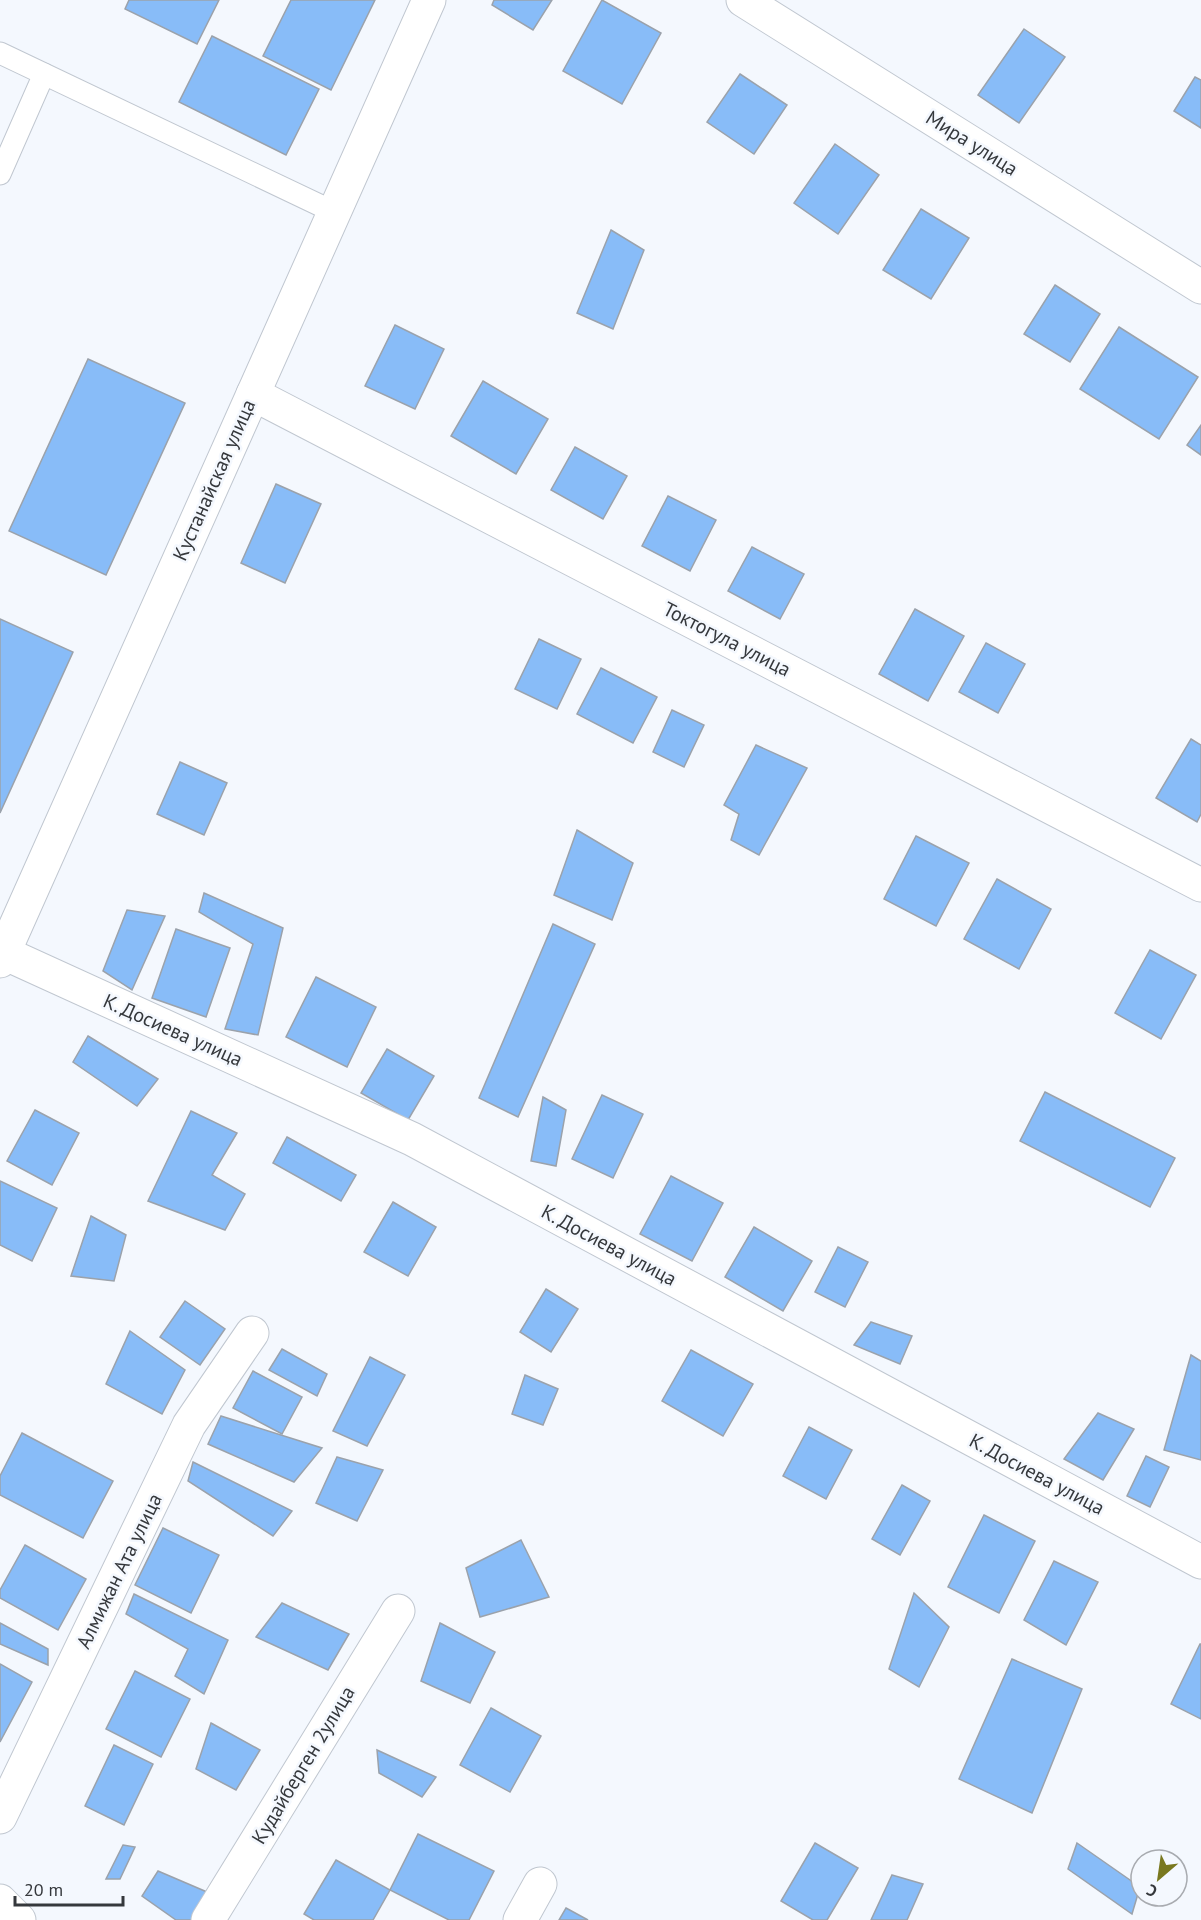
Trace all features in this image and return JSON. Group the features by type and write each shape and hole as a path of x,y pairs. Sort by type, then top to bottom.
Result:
{"street":[{"name":"Кустанайская улица","path":"2,957 429,0"},
{"name":"Мира улица","path":"743,0 1201,287"},
{"name":"Токтогула улица","path":"253,394 1201,885"},
{"name":"К. Досиева улица","path":"2,957 412,1139 1201,1562"},
{"name":"Алмижан Ата улица","path":"0,1817 189,1425 252,1333"},
{"name":"Кудайберген 2улица","path":"208,1920 398,1611"},
{"path":"520,1920 540,1884"},
{"path":"0,1901 19,1920"}],"lane":[{"path":"0,53 333,212"},
{"path":"0,174 44,74"}],"building":[{"path":"129,0 219,0 197,44 125,9"},
{"path":"291,0 375,0 331,90 263,56"},
{"path":"494,0 552,0 533,30 492,5"},
{"path":"602,0 661,33 622,104 563,71"},
{"path":"1024,29 1065,57 1019,123 978,95"},
{"path":"212,36 319,89 286,155 179,102"},
{"path":"740,74 787,105 754,154 707,122"},
{"path":"1195,77 1201,80 1201,128 1174,111"},
{"path":"835,144 879,175 838,234 794,203"},
{"path":"921,209 969,238 931,299 883,270"},
{"path":"611,230 644,250 613,329 577,313"},
{"path":"1055,285 1100,314 1070,362 1024,334"},
{"path":"395,325 444,349 415,409 365,386"},
{"path":"1119,327 1198,377 1159,439 1080,389"},
{"path":"88,359 185,403 106,575 9,531"},
{"path":"483,381 548,419 516,474 451,436"},
{"path":"1201,425 1201,455 1187,445"},
{"path":"575,447 627,476 603,519 551,490"},
{"path":"276,484 321,504 285,583 241,563"},
{"path":"668,496 716,520 690,571 642,546"},
{"path":"752,547 804,574 780,619 728,591"},
{"path":"915,609 964,636 928,701 879,674"},
{"path":"0,619 73,652 0,813"},
{"path":"539,639 581,659 557,709 515,689"},
{"path":"986,643 1025,664 998,713 959,692"},
{"path":"601,668 657,697 633,743 577,714"},
{"path":"672,710 704,725 684,767 653,752"},
{"path":"1191,739 1201,745 1201,814 1197,822 1156,798"},
{"path":"756,745 807,768 759,855 731,840 739,814 724,805"},
{"path":"180,762 227,783 204,835 157,814"},
{"path":"577,830 633,863 612,920 554,895"},
{"path":"916,836 969,863 936,926 884,899"},
{"path":"997,879 1051,909 1019,969 964,939"},
{"path":"204,893 283,928 258,1035 225,1029 253,944 199,912"},
{"path":"127,910 165,916 132,990 103,971"},
{"path":"553,924 595,944 518,1117 479,1098"},
{"path":"176,929 230,948 206,1017 152,998"},
{"path":"1150,950 1196,975 1161,1039 1115,1013"},
{"path":"316,977 376,1007 347,1067 286,1037"},
{"path":"88,1036 158,1079 137,1106 73,1062"},
{"path":"387,1049 434,1076 408,1120 361,1093"},
{"path":"1045,1092 1175,1158 1150,1207 1020,1141"},
{"path":"602,1095 643,1114 613,1178 572,1159"},
{"path":"543,1097 566,1110 556,1166 531,1161"},
{"path":"35,1110 79,1133 52,1185 7,1161"},
{"path":"191,1111 237,1133 212,1175 245,1194 225,1230 148,1201"},
{"path":"287,1137 356,1175 341,1201 273,1163"},
{"path":"671,1176 723,1203 692,1261 640,1234"},
{"path":"0,1181 57,1208 32,1261 0,1245"},
{"path":"393,1202 436,1227 408,1276 364,1252"},
{"path":"91,1216 126,1235 114,1281 71,1276"},
{"path":"754,1227 812,1261 783,1311 725,1277"},
{"path":"838,1247 868,1262 845,1307 815,1292"},
{"path":"546,1289 578,1309 551,1352 520,1332"},
{"path":"185,1301 225,1329 200,1365 160,1337"},
{"path":"871,1322 912,1336 900,1364 854,1345"},
{"path":"130,1331 185,1370 162,1414 106,1384"},
{"path":"282,1349 327,1374 317,1396 269,1370"},
{"path":"691,1350 753,1384 723,1436 662,1401"},
{"path":"1191,1355 1201,1361 1201,1460 1164,1450"},
{"path":"370,1357 405,1375 367,1446 333,1431"},
{"path":"253,1371 302,1397 282,1434 233,1408"},
{"path":"525,1375 558,1389 543,1425 512,1414"},
{"path":"1098,1413 1134,1429 1103,1480 1064,1459"},
{"path":"221,1416 322,1448 294,1482 208,1444"},
{"path":"809,1427 852,1450 826,1499 783,1476"},
{"path":"22,1433 113,1481 83,1538 0,1495 0,1476"},
{"path":"1146,1456 1169,1467 1150,1507 1127,1496"},
{"path":"337,1457 383,1470 357,1521 316,1503"},
{"path":"193,1462 292,1511 273,1536 188,1481"},
{"path":"902,1485 930,1501 900,1555 872,1539"},
{"path":"984,1515 1035,1541 999,1613 948,1587"},
{"path":"163,1528 219,1555 191,1613 135,1585"},
{"path":"521,1540 549,1597 480,1617 466,1568"},
{"path":"25,1545 86,1579 58,1630 0,1598 0,1590"},
{"path":"1054,1561 1098,1582 1066,1645 1024,1620"},
{"path":"914,1593 949,1627 919,1687 889,1669"},
{"path":"134,1594 228,1640 204,1694 175,1676 188,1649 126,1614"},
{"path":"282,1603 349,1634 328,1670 256,1637"},
{"path":"0,1623 48,1649 48,1665 0,1644"},
{"path":"440,1623 495,1652 470,1703 421,1681"},
{"path":"1201,1644 1201,1719 1171,1704"},
{"path":"1012,1659 1082,1689 1032,1813 959,1779"},
{"path":"0,1664 32,1682 0,1742"},
{"path":"135,1671 190,1699 161,1757 106,1729"},
{"path":"491,1708 541,1736 510,1792 460,1765"},
{"path":"211,1723 260,1750 236,1790 196,1769"},
{"path":"114,1745 153,1764 124,1825 85,1806"},
{"path":"377,1750 436,1777 422,1797 379,1773"},
{"path":"418,1834 494,1871 469,1920 449,1920 390,1890"},
{"path":"815,1843 858,1868 827,1920 813,1920 781,1901"},
{"path":"1077,1843 1129,1879 1129,1908 1134,1908 1132,1914 1068,1869"},
{"path":"123,1845 135,1847 120,1879 106,1879"},
{"path":"336,1860 390,1890 373,1920 314,1920 304,1914"},
{"path":"158,1871 207,1892 196,1920 176,1920 142,1896"},
{"path":"892,1875 923,1884 907,1920 871,1920"},
{"path":"566,1908 588,1920 559,1920"}]}
